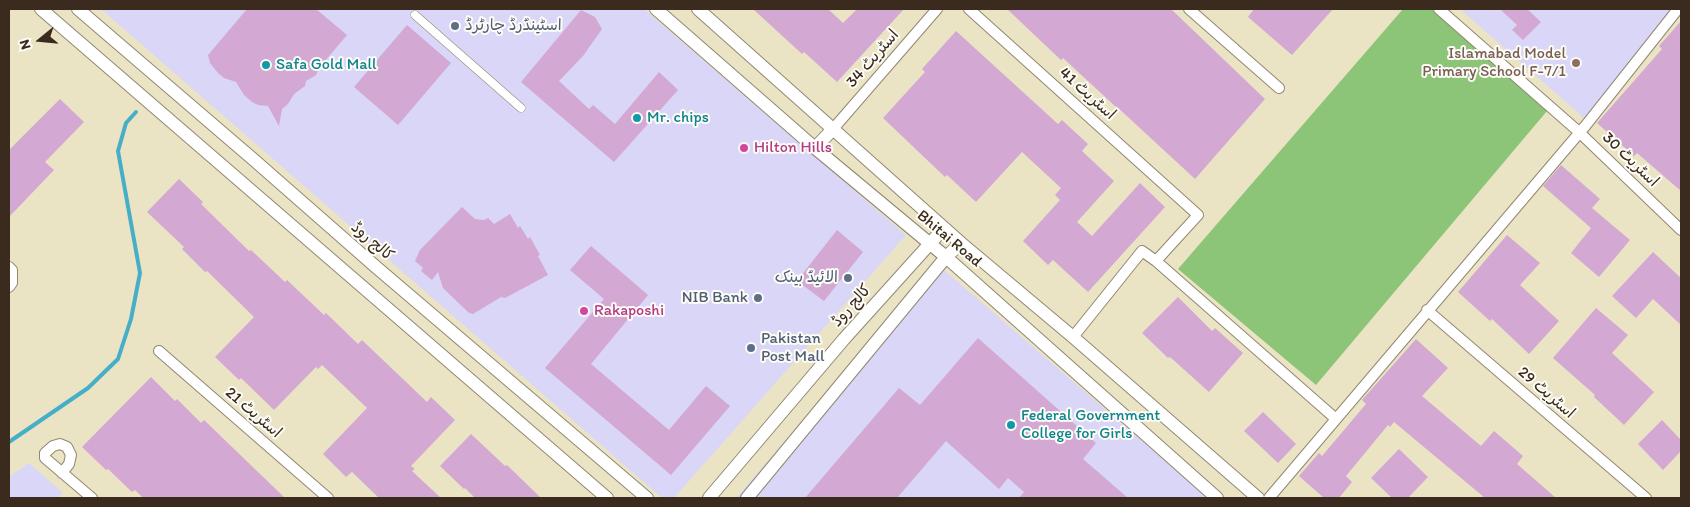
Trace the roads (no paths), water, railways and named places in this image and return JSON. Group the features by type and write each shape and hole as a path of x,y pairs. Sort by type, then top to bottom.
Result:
{"street":[{"path":"41,9 607,498"},
{"name":"کالج روڈ","path":"78,9 647,498"},
{"name":"Bhitai Road","path":"656,9 815,148 946,257 1217,498"},
{"name":"Bhitai Road","path":"698,9 961,243 1073,337 1258,498"},
{"name":"اسٹریٹ 34","path":"833,129 937,9"},
{"name":"اسٹریٹ 41","path":"969,9 1198,215 1156,261"},
{"path":"1190,9 1279,88"},
{"name":"اسٹریٹ 30","path":"1439,9 1579,132 1681,230"},
{"path":"1269,498 1579,132 1678,9"},
{"path":"415,15 521,108"},
{"path":"815,148 833,129"},
{"name":"کالج روڈ","path":"709,498 844,339 944,228"},
{"path":"747,498 946,257 961,243"},
{"path":"1073,337 1142,250 1336,419"},
{"path":"9,268 12,270 12,283 9,287"},
{"name":"اسٹریٹ 29","path":"1427,310 1646,498"},
{"name":"اسٹریٹ 21","path":"158,351 328,498"},
{"path":"62,473 92,498"}],"waterway":[{"path":"9,442 88,388 118,359 131,319 140,273 118,151 126,123 136,112"}],"place":[{"name":"اسٹینڈرڈ چارٹرڈ","path":"455,26"},
{"name":"Islamabad Model Primary School F-7/1","path":"1576,63"},
{"name":"Safa Gold Mall","path":"266,65"},
{"name":"Mr. chips","path":"637,118"},
{"name":"Hilton Hills","path":"744,148"},
{"name":"الائیڈ بینک","path":"848,278"},
{"name":"NIB Bank","path":"758,298"},
{"name":"Rakaposhi","path":"584,311"},
{"name":"Pakistan Post Mall","path":"751,348"},
{"name":"Federal Government College for Girls","path":"1011,425"}]}
